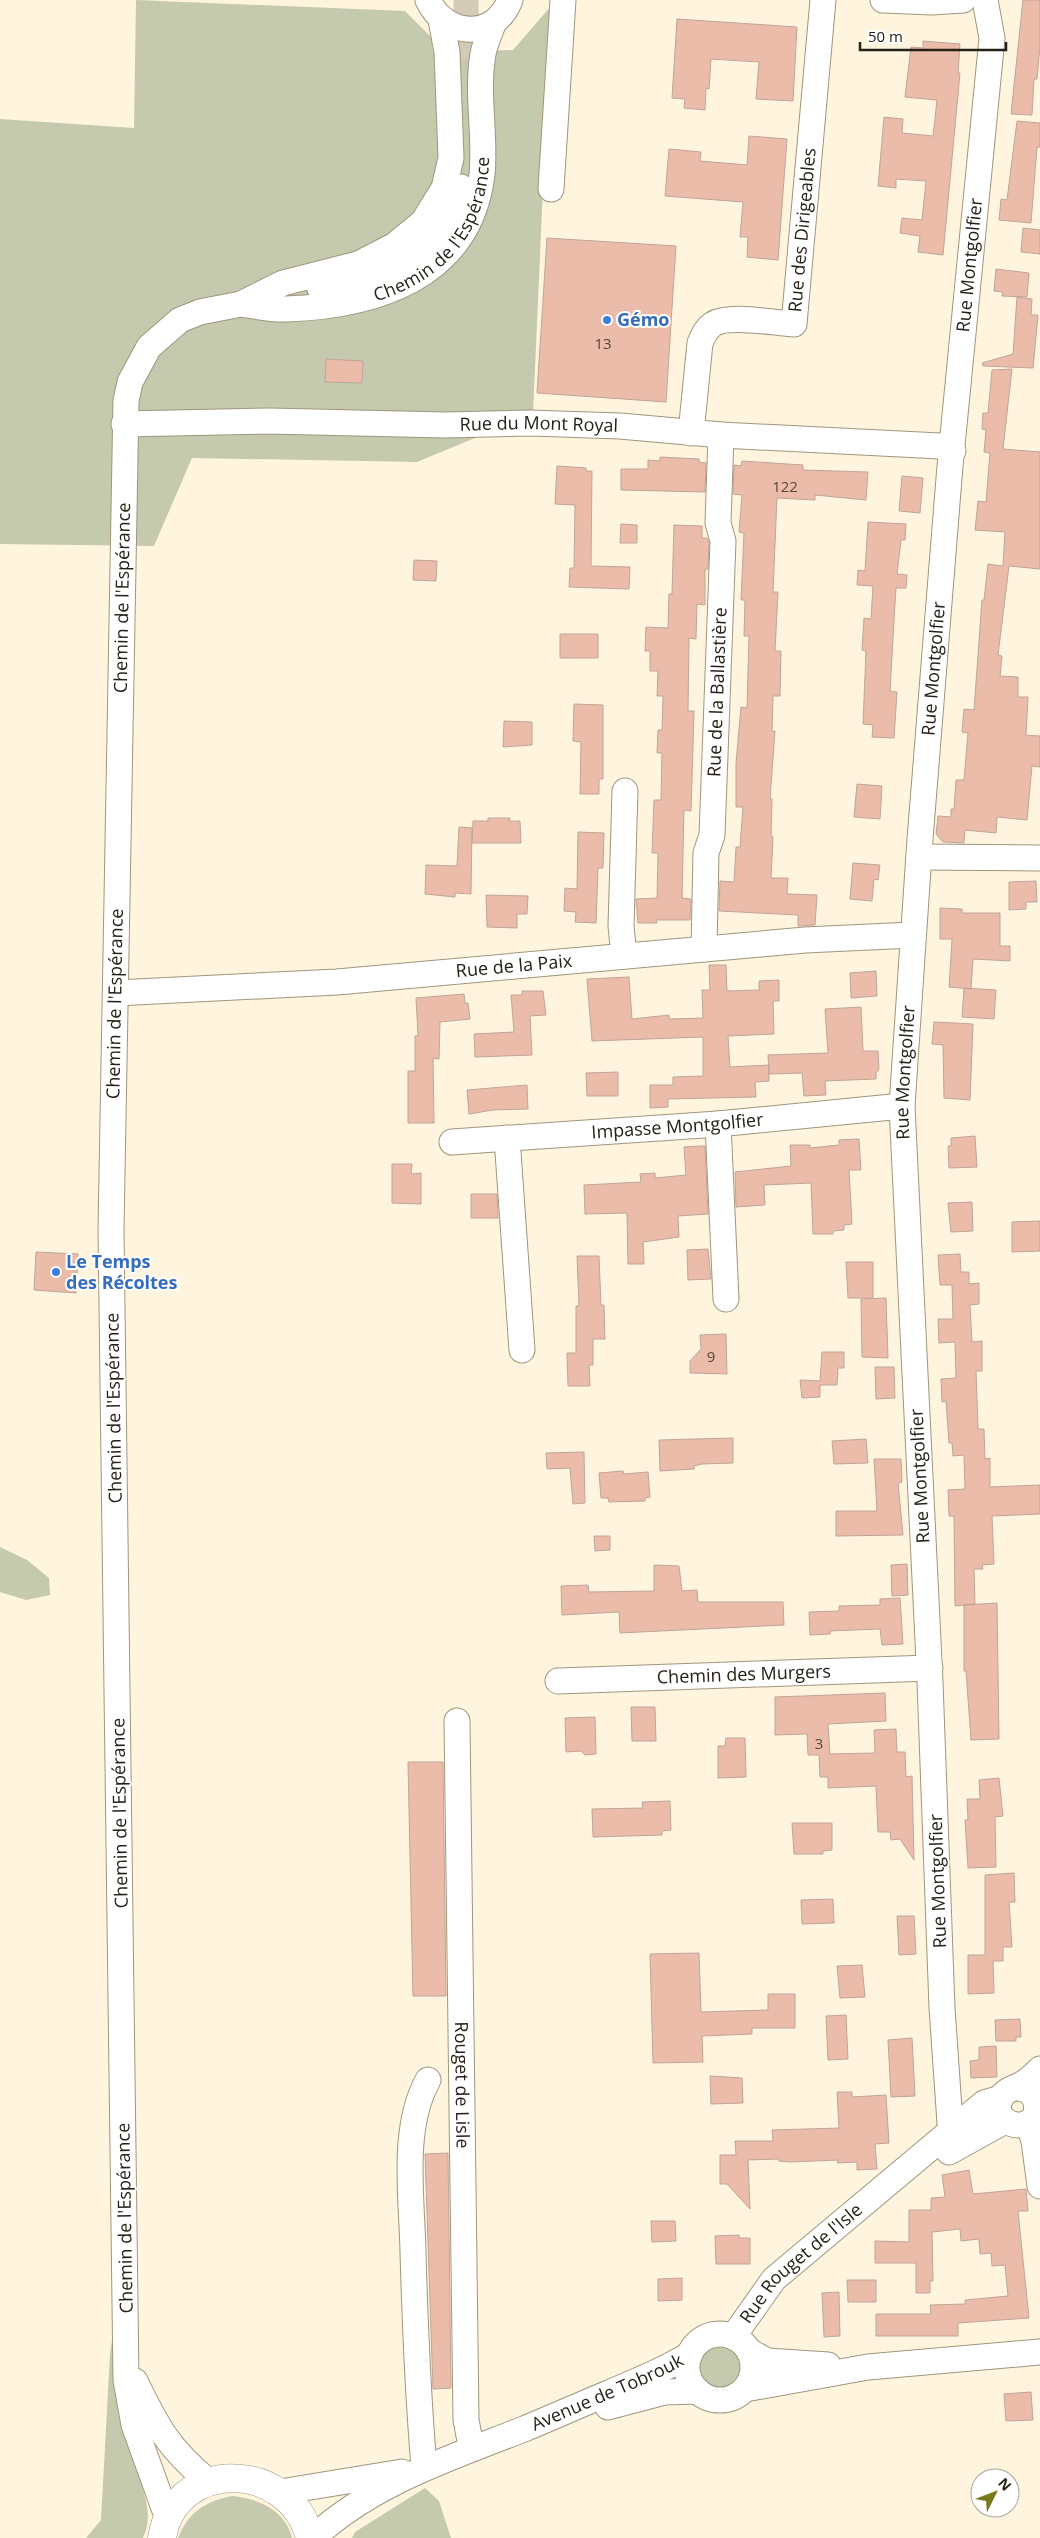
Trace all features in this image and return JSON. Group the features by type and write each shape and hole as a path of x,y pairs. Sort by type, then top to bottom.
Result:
{"main road":[{"path":"165,2529 185,2497 209,2482 228,2478 246,2478 264,2483 280,2492 297,2509 311,2538"}],"street":[{"path":"551,189 563,0"},
{"name":"Rue des Dirigeables","path":"690,433 700,343 704,332 712,324 733,319 794,324 823,0"},
{"path":"883,0 932,2 963,0"},
{"name":"Rue Montgolfier","path":"958,2136 950,2123 942,2008 930,1668 902,1106 918,857 953,451 992,38 985,0"},
{"path":"434,10 453,27 467,30 481,28 494,22 513,1"},
{"name":"Chemin de l'Espérance","path":"165,2529 134,2424 126,2380 111,1230 124,424 130,382 149,347 180,320 200,312 241,304 284,283 350,266 382,253 416,228 433,209 444,188 451,158 447,52 434,10"},
{"name":"Chemin de l'Espérance","path":"241,304 285,309 357,302 388,293 409,283 429,269 450,248 470,216 479,188 482,165 481,80 483,53 494,22"},
{"path":"241,304 367,280 406,261 432,240 451,211 463,176 466,60"},
{"name":"Rue du Mont Royal","path":"124,424 269,421 445,425 530,423 620,426 721,436 940,446 953,451"},
{"name":"Rue de la Ballastière","path":"704,948 706,853 712,835 723,541 718,523 721,436"},
{"path":"624,956 621,926 625,791"},
{"path":"918,857 1040,858"},
{"name":"Rue de la Paix","path":"116,993 337,982 704,948 805,940 912,935"},
{"name":"Impasse Montgolfier","path":"452,1142 718,1124 902,1106"},
{"path":"718,1124 726,1300"},
{"path":"507,1138 522,1350"},
{"name":"Chemin des Murgers","path":"558,1681 930,1668"},
{"name":"Rouget de Lisle","path":"457,1721 466,2420 470,2441 475,2447"},
{"name":"Rue Rouget de l'Isle","path":"741,2344 774,2280 876,2196 958,2136 984,2103 1021,2107 1040,2069"},
{"path":"424,2467 417,2375 411,2166 415,2109 428,2080"},
{"path":"1021,2107 1034,2141 1040,2186"},
{"name":"Avenue de Tobrouk","path":"311,2538 363,2501 424,2467 523,2429 660,2372 690,2354 699,2342 705,2338 719,2334 741,2344 767,2361 868,2367"},
{"name":"Chemin de l'Espérance","path":"126,2339 134,2378 154,2420 180,2457 209,2482"},
{"path":"741,2344 753,2366 752,2375 745,2389"},
{"name":"Avenue de Tobrouk","path":"690,2354 689,2378 698,2391 705,2396 722,2399 730,2398 745,2389 868,2367 1040,2352"},
{"name":"Avenue de Tobrouk","path":"523,2429 665,2392 698,2391"},
{"name":"Avenue de Tobrouk","path":"280,2492 318,2487 424,2467"}],"green space":[{"path":"136,0 405,11 431,37 433,52 513,50 551,6 533,414 417,462 192,458 154,546 0,544 0,119 134,128"},
{"path":"0,1547 27,1560 49,1578 50,1595 26,1600 0,1592"},
{"path":"116,2311 130,2450 147,2505 147,2527 143,2538 86,2538 101,2520 110,2354"},
{"path":"720,2343 729,2345 737,2350 742,2358 744,2367 742,2376 737,2384 729,2389 720,2391 711,2389 703,2384 698,2376 696,2367 698,2358 703,2350 711,2345"},
{"path":"425,2488 439,2501 451,2538 352,2538 355,2532"},
{"path":"232,2496 251,2499 269,2507 284,2520 292,2538 178,2538 187,2521 199,2509 214,2501"}],"building":[{"path":"1023,0 1040,0 1040,46 1037,79 1034,79 1032,115 1011,114"},
{"path":"677,19 797,27 793,101 756,99 759,62 711,59 709,89 706,88 705,110 684,108 685,99 672,98"},
{"path":"923,41 960,44 958,73 960,73 943,255 918,252 920,236 900,233 902,218 922,220 926,181 896,179 896,188 878,186 884,117 903,119 902,133 933,136 937,100 905,97 911,47 923,48"},
{"path":"1017,121 1040,123 1040,147 1037,147 1031,223 999,220 1001,199 1007,200"},
{"path":"749,136 787,139 778,260 747,257 748,237 740,237 743,202 665,196 669,149 701,152 700,161 747,165"},
{"path":"1023,228 1040,230 1040,254 1021,252"},
{"name":"Gémo","path":"547,238 676,246 666,402 537,393"},
{"path":"996,269 1029,273 1027,297 1002,296 1003,292 994,291"},
{"path":"1017,297 1032,299 1031,315 1038,315 1033,368 983,366 982,363 1013,354"},
{"path":"326,359 363,361 362,383 325,382"},
{"path":"1012,369 1003,449 1040,452 1040,569 1009,566 998,655 1002,656 1000,676 1018,677 1018,697 1028,697 1026,735 1040,736 1040,767 1032,766 1027,820 997,817 996,833 965,830 964,843 943,842 936,834 938,816 951,817 951,809 954,809 956,780 964,780 968,733 962,732 964,709 974,710 982,600 984,600 988,564 1003,566 1005,532 975,530 978,501 986,502 990,453 984,452 986,430 982,429 983,413 988,413 992,370"},
{"path":"660,457 699,459 699,462 706,463 705,492 621,490 621,469 648,469 648,460 660,461"},
{"path":"742,461 803,465 803,470 868,472 866,500 815,495 815,500 777,498 773,592 778,592 775,651 781,651 780,696 773,696 772,731 775,731 770,799 772,799 771,836 773,837 771,878 788,878 787,894 817,895 815,925 798,926 798,915 719,911 720,881 734,882 736,847 740,847 743,807 736,807 736,763 741,707 747,708 749,636 744,636 745,600 741,600 744,533 739,532 742,495 733,494 734,465 741,466"},
{"path":"557,466 586,468 586,471 592,471 591,566 630,567 629,589 569,587 570,568 574,568 575,505 555,504"},
{"path":"902,476 923,478 920,513 899,511"},
{"path":"868,522 906,524 905,540 901,540 897,574 907,575 906,588 896,588 890,691 897,692 894,738 872,737 873,725 863,724 866,651 862,650 864,618 871,619 873,586 857,585 858,570 865,571"},
{"path":"621,524 637,525 637,543 620,543"},
{"path":"674,525 702,526 702,538 707,538 709,543 708,569 705,569 705,605 697,604 696,639 689,638 688,711 694,711 691,811 684,810 682,898 691,899 690,920 656,920 657,923 638,923 636,899 657,898 658,853 652,853 654,800 661,800 662,753 657,753 658,730 662,730 663,696 657,696 658,671 650,671 650,651 645,651 646,627 668,628 669,594 672,594"},
{"path":"414,560 437,561 436,581 413,580"},
{"path":"560,634 598,634 598,658 560,658"},
{"path":"574,704 603,705 603,779 599,779 599,794 580,794 581,742 573,741"},
{"path":"504,721 532,722 532,745 503,747"},
{"path":"857,784 882,786 880,819 854,817"},
{"path":"488,818 510,818 509,821 520,821 521,843 472,843 473,821 488,821"},
{"path":"459,827 472,828 471,894 455,893 455,897 425,894 426,865 457,866"},
{"path":"578,832 604,833 603,868 598,868 596,923 575,922 576,912 564,911 565,888 577,889"},
{"path":"853,863 880,865 878,880 874,879 872,901 850,899"},
{"path":"1036,881 1037,902 1026,902 1026,909 1009,910 1009,882"},
{"path":"486,895 528,896 527,914 517,914 517,928 487,927"},
{"path":"940,908 962,909 962,913 1000,913 1000,946 1010,946 1010,961 973,959 971,989 949,987 952,939 940,939"},
{"path":"709,965 726,965 727,991 759,990 759,981 779,980 779,1001 773,1001 774,1034 728,1036 730,1067 769,1065 769,1081 755,1082 756,1097 668,1099 668,1107 650,1108 650,1085 673,1085 673,1077 703,1076 703,1037 592,1041 587,979 629,977 632,1019 669,1015 669,1019 703,1018 702,990 710,990"},
{"path":"876,971 877,996 851,998 850,973"},
{"path":"964,988 996,990 994,1019 962,1017"},
{"path":"522,991 543,991 546,1015 530,1016 532,1055 475,1057 474,1034 514,1032 511,995 522,995"},
{"path":"464,994 465,1003 468,1003 470,1019 440,1022 439,1059 433,1058 434,1123 408,1123 408,1071 415,1071 415,1036 418,1036 416,998"},
{"path":"861,1007 863,1051 878,1051 879,1069 876,1073 876,1079 825,1081 826,1095 804,1096 802,1073 769,1074 768,1055 828,1053 825,1009"},
{"path":"934,1022 973,1024 970,1100 944,1098 943,1045 932,1044"},
{"path":"618,1072 618,1096 587,1096 586,1073"},
{"path":"527,1085 528,1109 493,1110 469,1114 467,1090"},
{"path":"975,1136 977,1167 949,1168 948,1146 951,1146 951,1138"},
{"path":"859,1139 861,1170 849,1170 852,1224 844,1225 844,1230 833,1231 833,1234 813,1234 811,1183 764,1185 765,1205 736,1207 735,1172 791,1166 790,1145 810,1145 810,1148 839,1145 839,1140"},
{"path":"705,1146 708,1214 678,1216 679,1237 643,1242 644,1264 628,1264 627,1213 585,1214 584,1185 641,1182 640,1174 655,1173 655,1178 686,1175 684,1147"},
{"path":"392,1164 412,1164 411,1174 421,1173 421,1204 392,1203"},
{"path":"471,1194 497,1194 498,1218 471,1218"},
{"path":"972,1202 973,1231 951,1232 948,1203"},
{"path":"1040,1221 1040,1251 1012,1252 1012,1222"},
{"path":"708,1249 711,1279 688,1280 687,1250"},
{"name":"Le Temps des Récoltes","path":"36,1252 78,1254 76,1293 34,1290"},
{"path":"960,1254 961,1272 969,1272 969,1284 979,1283 979,1304 970,1305 972,1342 982,1341 982,1371 976,1371 978,1429 984,1429 985,1459 990,1458 990,1487 1040,1485 1040,1514 992,1516 994,1564 982,1565 983,1569 974,1569 975,1604 955,1606 954,1516 949,1516 948,1490 965,1489 964,1455 953,1456 952,1443 949,1443 946,1401 942,1402 941,1379 956,1378 955,1342 939,1343 938,1319 953,1319 952,1285 940,1285 938,1255"},
{"path":"577,1256 599,1256 601,1305 604,1305 605,1339 593,1339 593,1365 589,1365 590,1386 568,1386 567,1353 576,1353 576,1306 579,1306"},
{"path":"846,1262 873,1262 873,1298 848,1298"},
{"path":"886,1298 888,1358 862,1357 861,1299"},
{"path":"726,1334 727,1374 690,1373 690,1361 701,1349 700,1335"},
{"path":"822,1352 844,1352 844,1368 838,1368 837,1385 820,1385 820,1397 802,1398 800,1380 820,1381"},
{"path":"875,1367 894,1367 895,1398 876,1399"},
{"path":"733,1438 733,1463 702,1464 694,1466 694,1469 660,1471 659,1440"},
{"path":"866,1439 868,1463 834,1464 832,1441"},
{"path":"584,1452 585,1503 573,1504 570,1468 547,1469 546,1453"},
{"path":"874,1459 901,1459 902,1482 898,1483 903,1535 836,1536 836,1511 877,1511"},
{"path":"623,1471 624,1474 648,1472 650,1497 645,1498 645,1501 609,1502 608,1498 601,1498 599,1473"},
{"path":"594,1536 610,1536 610,1550 595,1551"},
{"path":"907,1564 908,1595 892,1596 891,1565"},
{"path":"654,1565 679,1566 682,1591 697,1590 698,1602 783,1602 784,1625 620,1633 619,1612 562,1615 561,1586 588,1585 589,1592 654,1591"},
{"path":"900,1598 903,1644 882,1645 880,1629 830,1631 830,1634 810,1635 809,1612 839,1611 839,1606 880,1605 880,1599"},
{"path":"997,1603 999,1739 971,1740 966,1671 964,1671 964,1605"},
{"path":"885,1693 886,1721 828,1724 830,1754 875,1753 874,1730 896,1729 897,1752 905,1752 906,1777 912,1776 914,1860 900,1839 891,1840 890,1832 878,1832 876,1786 828,1788 828,1777 820,1777 819,1755 808,1755 807,1734 775,1735 775,1697"},
{"path":"631,1707 655,1707 656,1741 632,1741"},
{"path":"595,1717 596,1754 585,1755 581,1751 566,1752 565,1718"},
{"path":"726,1738 745,1738 746,1777 718,1778 718,1746 725,1746"},
{"path":"408,1762 443,1762 446,1996 413,1996"},
{"path":"999,1778 1003,1816 995,1817 996,1867 968,1868 965,1820 968,1820 967,1799 980,1799 979,1780"},
{"path":"670,1801 671,1830 662,1831 662,1835 593,1837 592,1809 643,1808 642,1802"},
{"path":"792,1823 832,1823 832,1850 823,1851 823,1854 794,1854"},
{"path":"1014,1873 1015,1902 1009,1902 1012,1947 1003,1947 1003,1961 993,1961 994,1993 968,1994 968,1955 985,1955 985,1875"},
{"path":"833,1899 834,1923 802,1924 801,1900"},
{"path":"897,1916 914,1916 916,1954 899,1955"},
{"path":"699,1953 701,2012 768,2010 768,1994 795,1994 795,2028 752,2028 752,2034 702,2036 703,2062 653,2063 650,1954"},
{"path":"862,1965 865,1997 840,1998 837,1966"},
{"path":"846,2015 848,2059 828,2060 826,2016"},
{"path":"1020,2019 1021,2037 1016,2037 1016,2041 996,2041 995,2020"},
{"path":"912,2038 915,2096 891,2097 888,2040"},
{"path":"996,2046 997,2077 971,2078 970,2061 979,2060 979,2047"},
{"path":"710,2076 742,2078 743,2103 711,2104"},
{"path":"837,2092 852,2092 852,2097 886,2095 889,2143 875,2144 877,2169 857,2170 857,2162 837,2163 838,2160 790,2162 779,2161 778,2159 748,2160 750,2209 727,2184 720,2184 720,2155 736,2155 735,2141 773,2141 772,2130 839,2128"},
{"path":"448,2153 451,2388 433,2389 425,2154"},
{"path":"969,2170 973,2194 1026,2189 1028,2211 1018,2211 1029,2318 958,2323 958,2336 876,2336 876,2314 931,2314 930,2305 965,2304 965,2300 1008,2296 1005,2265 992,2266 991,2253 980,2254 979,2239 961,2241 960,2229 932,2232 933,2281 930,2281 930,2293 916,2293 916,2263 875,2263 875,2241 909,2242 909,2210 931,2210 931,2198 945,2197 942,2175"},
{"path":"651,2221 675,2221 676,2241 652,2242"},
{"path":"739,2235 739,2238 750,2238 750,2264 716,2264 715,2236"},
{"path":"682,2278 682,2300 658,2301 658,2279"},
{"path":"847,2280 876,2280 876,2302 848,2302"},
{"path":"839,2292 840,2336 824,2337 822,2293"},
{"path":"1031,2392 1033,2420 1006,2421 1004,2394"}],"tunnel":[{"path":"466,0 466,59"}],"place":[{"name":"Gémo","path":"607,320"},
{"name":"Le Temps des Récoltes","path":"56,1272"}]}
